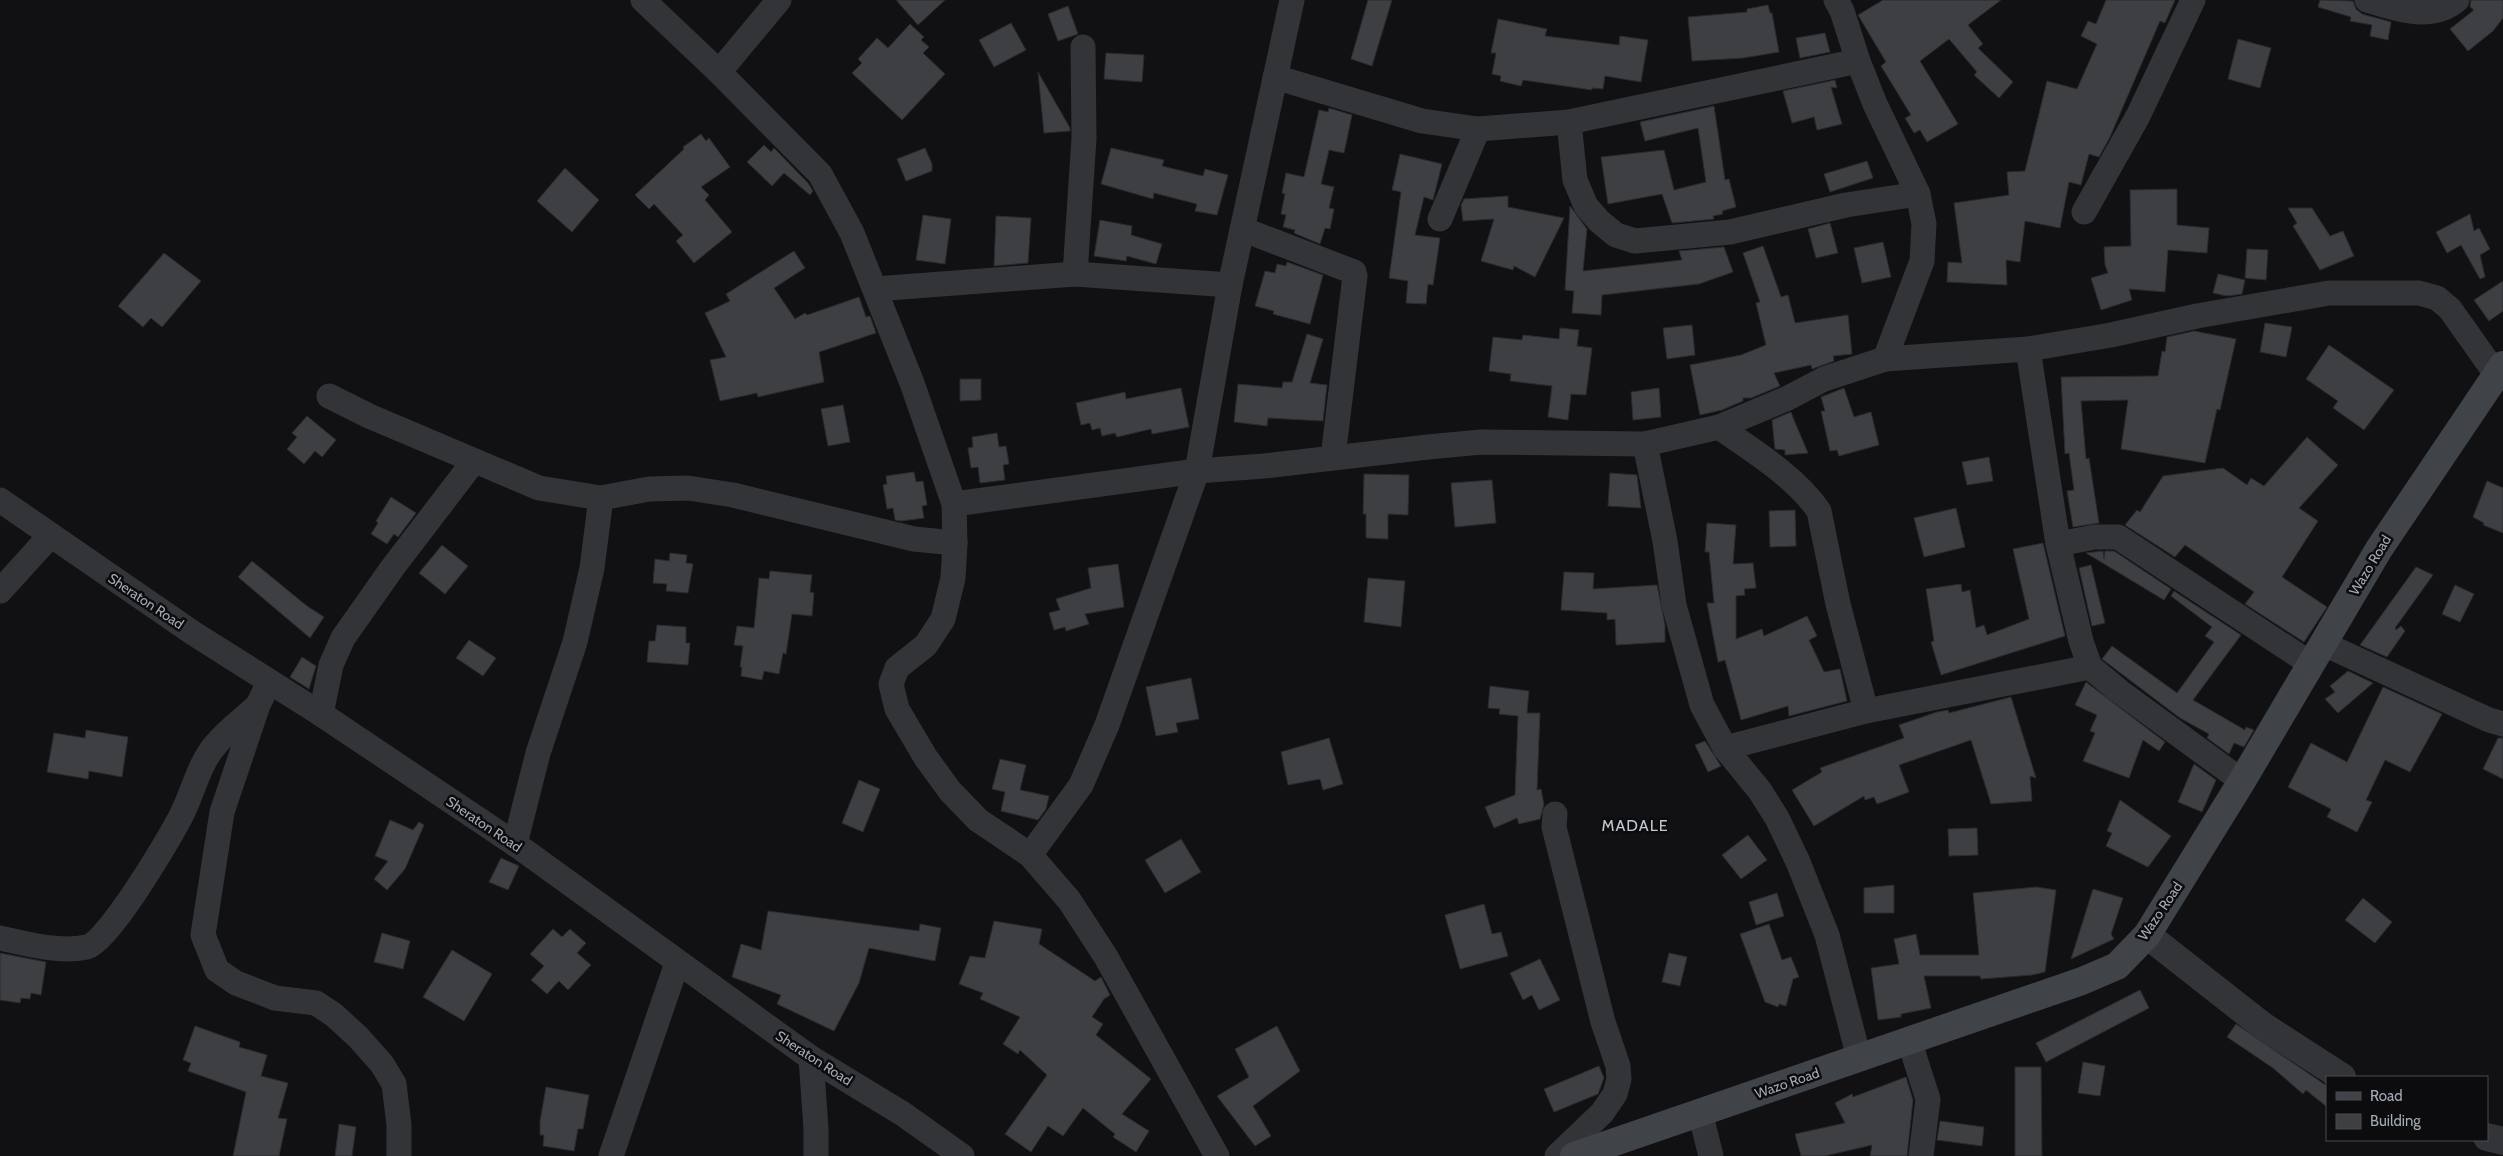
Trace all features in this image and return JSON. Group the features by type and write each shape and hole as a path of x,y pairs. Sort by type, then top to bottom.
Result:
{"main road":[{"name":"Wazo Road","path":"1574,1156 2091,977 2117,966 2147,936 2242,781 2379,548 2499,370"}],"street":[{"path":"643,0 719,72 820,174 852,233 912,383 954,504 955,543 953,578 943,619 926,645 897,668 891,684 897,709 926,758 950,791 978,820 1030,855 1069,900 1106,957 1217,1156"},
{"path":"719,72 779,0"},
{"path":"1030,855 1081,785 1104,734 1197,471 1230,285 1292,0"},
{"path":"1836,0 1842,11 1858,61 1918,194 1924,224 1922,261 1885,359"},
{"path":"2084,212 2138,116 2193,0"},
{"path":"2367,0 2419,13 2442,10 2457,0"},
{"path":"1075,274 1084,138 1083,47"},
{"path":"1275,77 1422,121 1478,129 1569,122 1858,61"},
{"path":"1569,122 1575,180 1586,206 1599,222 1616,235 1635,241 1730,232 1846,206 1918,194"},
{"path":"1440,219 1478,129"},
{"path":"1242,228 1354,272 1333,457"},
{"path":"875,289 1075,274 1230,285"},
{"path":"954,504 1197,471 1264,466 1481,442 1645,444 1719,427 1788,398 1824,379 1885,359 2028,349 2111,336 2197,316 2329,292 2418,293 2436,298 2450,309 2499,370"},
{"path":"2028,349 2058,544 2080,641 2090,667 2119,691 2242,781"},
{"path":"329,396 369,416 539,488 601,498 649,490 688,488 733,495 914,539 955,543"},
{"path":"1719,427 1770,464 1812,501 1819,511 1838,604 1866,712"},
{"path":"1645,444 1665,541 1674,605 1691,673 1702,705 1725,748 1760,791 1777,818 1798,862 1827,935 1859,1058"},
{"path":"321,714 329,672 343,638 393,566 474,461"},
{"path":"515,844 538,753 575,642 592,568 601,498"},
{"name":"Sheraton Road","path":"0,500 50,536 515,844 677,963 811,1058 903,1114 962,1156"},
{"path":"0,591 50,536"},
{"path":"2058,544 2095,537 2118,537 2317,654 2503,724"},
{"path":"1725,748 1866,712 2090,667"},
{"path":"269,682 258,705 222,812 203,935 217,970 236,983 275,998 316,1002 334,1015 358,1037 382,1064 394,1084 399,1125 399,1156"},
{"path":"0,938 70,949 89,946 103,935 127,904 180,818 200,770 216,744 258,705"},
{"path":"1555,814 1554,827 1603,1022 1618,1066 1619,1079 1615,1094 1602,1113 1557,1156"},
{"path":"2147,936 2263,1026 2340,1076"},
{"path":"611,1156 677,963"},
{"path":"1910,1040 1928,1099 1921,1156"},
{"path":"811,1058 816,1156"},
{"path":"1700,1112 1711,1156"},
{"path":"2488,1137 2503,1141"}],"building":[{"path":"896,0 945,0 918,25"},
{"path":"1368,0 1392,0 1372,66 1351,59"},
{"path":"1883,0 2001,0 1968,25 1983,44 1978,48 2013,82 1999,98 1974,75 1977,72 1949,39 1920,61 1958,124 1927,142 1920,130 1914,133 1905,118 1911,115 1881,66 1886,62 1858,15"},
{"path":"2106,0 2175,0 2165,23 2160,21 2110,137 2099,157 2089,154 2081,185 2069,182 2060,228 2025,221 2020,262 2006,260 2007,285 1947,282 1948,262 1962,263 1954,203 2009,195 2007,172 2025,171 2047,81 2077,89 2097,44 2081,36 2088,21 2096,24"},
{"path":"2320,0 2353,1 2356,9 2362,14 2391,22 2388,40 2370,36 2372,25 2350,21 2351,17 2318,7"},
{"path":"2471,0 2503,0 2503,18 2493,31 2468,51 2450,29 2474,10 2470,7"},
{"path":"1768,5 1770,13 1772,13 1779,52 1743,58 1692,61 1688,17 1747,12 1747,9"},
{"path":"1068,6 1078,34 1058,41 1048,14"},
{"path":"1498,19 1547,29 1545,36 1619,45 1620,36 1648,40 1641,82 1605,76 1603,89 1592,88 1592,90 1523,80 1521,86 1500,81 1501,76 1492,74 1496,53 1491,53"},
{"path":"1011,23 1026,50 994,67 979,40"},
{"path":"910,24 924,37 921,40 929,47 923,53 945,74 902,120 852,73 862,63 858,59 877,38 888,48"},
{"path":"1825,33 1830,52 1800,58 1796,38"},
{"path":"2238,39 2271,48 2260,88 2228,79"},
{"path":"1106,53 1144,55 1142,82 1104,79"},
{"path":"1038,72 1070,128 1070,131 1044,133"},
{"path":"1835,80 1837,88 1831,87 1842,124 1817,130 1814,117 1792,123 1783,91"},
{"path":"1714,106 1725,180 1729,179 1736,207 1722,211 1723,214 1713,216 1714,219 1672,223 1662,194 1608,204 1601,157 1664,150 1674,190 1706,182 1698,128 1645,141 1640,122"},
{"path":"1329,108 1352,115 1344,153 1329,150 1321,184 1334,187 1329,208 1334,209 1330,229 1325,228 1320,244 1294,233 1295,230 1283,227 1286,215 1281,214 1285,194 1282,193 1286,173 1304,177 1319,110 1328,112"},
{"path":"701,134 706,141 709,138 730,167 701,187 709,195 705,200 732,232 694,263 676,241 683,235 654,204 649,209 635,195 684,149 683,147"},
{"path":"764,145 771,152 774,148 808,183 813,191 810,195 784,173 772,186 747,162"},
{"path":"925,148 932,164 932,171 906,181 897,159"},
{"path":"1111,148 1164,160 1162,166 1203,176 1205,169 1228,175 1217,215 1195,211 1197,204 1154,193 1153,199 1101,184"},
{"path":"1400,154 1442,164 1433,200 1424,197 1415,235 1440,238 1433,285 1428,284 1426,304 1406,303 1408,281 1389,278 1401,192 1392,190"},
{"path":"1867,161 1873,178 1830,192 1824,174"},
{"path":"565,168 599,200 572,232 537,201"},
{"path":"2177,189 2177,225 2209,228 2207,253 2168,250 2165,292 2129,289 2132,300 2101,310 2091,278 2108,273 2105,265 2104,247 2131,246 2130,190"},
{"path":"1508,196 1508,207 1564,218 1535,277 1514,266 1513,270 1481,261 1494,219 1463,221 1461,205 1464,199"},
{"path":"1570,206 1587,229 1583,271 1682,260 1679,251 1724,247 1733,272 1699,284 1602,295 1601,315 1572,313 1574,291 1565,290"},
{"path":"2288,208 2312,208 2330,236 2343,231 2354,256 2320,270 2293,226 2297,223"},
{"path":"2470,214 2474,231 2479,228 2490,249 2480,255 2485,277 2480,279 2461,245 2447,253 2436,232"},
{"path":"923,215 951,219 945,264 916,260"},
{"path":"996,216 1031,218 1028,263 994,266"},
{"path":"1100,220 1132,226 1131,235 1162,244 1156,264 1127,256 1126,261 1094,256"},
{"path":"1830,223 1838,253 1816,258 1808,229"},
{"path":"1883,242 1891,277 1862,283 1854,248"},
{"path":"1763,246 1781,297 1788,295 1795,323 1848,315 1852,354 1833,356 1834,361 1812,369 1811,365 1774,373 1780,386 1751,398 1743,398 1743,401 1722,410 1700,415 1690,365 1741,355 1766,345 1756,303 1760,302 1743,253"},
{"path":"2247,249 2268,250 2266,280 2245,278"},
{"path":"794,251 805,268 774,288 795,319 805,313 807,315 859,297 866,317 870,316 876,333 819,352 824,382 758,397 757,393 720,401 710,360 726,357 705,313 730,301 726,294"},
{"path":"164,253 201,281 162,327 151,318 143,327 118,306"},
{"path":"1287,262 1323,275 1310,324 1273,314 1274,311 1255,306 1265,271 1275,273 1277,264 1286,266"},
{"path":"2218,274 2245,280 2242,294 2227,296 2213,293"},
{"path":"2503,281 2503,311 2489,321 2474,300"},
{"path":"2265,323 2292,327 2286,357 2260,352"},
{"path":"1692,325 1695,355 1667,359 1663,328"},
{"path":"1560,328 1579,330 1577,346 1592,348 1586,395 1571,394 1568,420 1548,417 1552,386 1510,381 1511,374 1489,371 1493,337 1522,340 1523,335 1559,339"},
{"path":"2194,331 2236,339 2220,410 2217,409 2205,463 2121,449 2128,400 2081,401 2086,459 2089,458 2099,523 2073,527 2067,491 2074,490 2069,453 2065,454 2061,377 2158,376 2162,351 2165,352 2167,337"},
{"path":"1307,334 1323,339 1310,383 1327,385 1323,421 1268,418 1267,426 1234,422 1238,384 1282,388 1283,382 1292,382"},
{"path":"2329,345 2394,390 2364,430 2333,408 2338,401 2306,379"},
{"path":"960,379 981,379 981,400 960,401"},
{"path":"1181,388 1189,427 1152,434 1151,429 1117,437 1115,433 1102,436 1100,428 1092,430 1090,423 1081,425 1076,403 1125,392 1126,399"},
{"path":"1659,388 1661,417 1633,420 1631,392"},
{"path":"1844,388 1854,417 1871,412 1879,445 1839,456 1837,450 1830,451 1821,411 1825,411 1821,397"},
{"path":"843,405 850,442 828,446 821,409"},
{"path":"1791,412 1808,453 1785,455 1785,450 1775,449 1772,420"},
{"path":"307,416 336,440 322,457 315,451 304,464 287,449 297,437 292,433"},
{"path":"997,433 999,447 1006,446 1009,464 1003,465 1005,480 980,483 978,467 971,468 968,448 973,447 972,437"},
{"path":"2307,437 2338,465 2299,508 2318,521 2282,577 2327,607 2304,642 2245,604 2254,592 2185,545 2175,557 2125,525 2137,510 2140,512 2163,476 2223,468 2247,485 2251,478 2264,486"},
{"path":"1989,457 1993,481 1967,485 1962,462"},
{"path":"914,472 916,482 923,481 927,505 922,506 924,518 895,520 893,508 887,509 883,485 887,484 886,476"},
{"path":"1610,473 1637,475 1641,508 1608,506"},
{"path":"1364,474 1409,475 1408,515 1388,514 1388,539 1366,538 1366,514 1363,514"},
{"path":"1492,480 1496,523 1455,527 1451,483"},
{"path":"2487,481 2503,488 2503,533 2483,525 2484,523 2473,517"},
{"path":"391,497 416,513 398,537 394,534 387,544 371,534 378,523 376,521"},
{"path":"1956,508 1965,547 1924,557 1914,518"},
{"path":"1795,510 1796,546 1770,547 1769,511"},
{"path":"1707,523 1736,525 1733,564 1753,563 1756,588 1744,589 1745,595 1736,596 1736,639 1762,629 1764,636 1807,616 1817,636 1809,640 1824,672 1840,669 1847,701 1789,716 1788,706 1741,720 1725,660 1718,662 1707,603 1714,603 1709,552 1705,552"},
{"path":"2043,543 2065,636 1941,675 1931,642 1934,641 1926,589 1961,584 1962,592 1970,590 1976,628 1984,625 1987,635 2029,619 2013,549"},
{"path":"442,545 468,566 445,594 419,573"},
{"path":"2103,551 2104,559 2105,551 2114,551 2171,589 2164,600 2086,553"},
{"path":"670,553 687,555 686,563 693,564 688,593 666,591 667,584 653,583 655,559 669,561"},
{"path":"252,561 307,606 324,617 310,638 238,577"},
{"path":"1118,564 1124,607 1085,614 1089,624 1066,631 1065,627 1054,630 1049,613 1060,610 1056,599 1091,588 1088,568"},
{"path":"2091,565 2105,623 2092,626 2079,568"},
{"path":"2416,567 2433,575 2395,628 2396,630 2401,626 2405,631 2387,657 2360,645"},
{"path":"770,571 812,575 810,592 814,593 812,616 792,614 786,654 783,653 779,674 764,671 762,680 741,676 742,667 740,667 743,646 734,645 737,626 754,628 759,578 769,579"},
{"path":"1564,572 1594,573 1593,589 1657,585 1665,625 1665,642 1616,645 1615,619 1607,620 1607,613 1561,610"},
{"path":"1368,578 1405,581 1401,627 1364,622"},
{"path":"2455,585 2474,594 2460,622 2442,614"},
{"path":"2174,591 2241,635 2193,700 2245,730 2246,727 2254,730 2244,747 2234,743 2229,754 2207,738 2209,734 2180,718 2102,659 2112,646 2177,693 2214,642 2205,636 2212,627 2171,596"},
{"path":"657,625 686,627 686,643 690,643 688,665 647,662 649,641 655,641"},
{"path":"469,640 496,658 483,676 456,658"},
{"path":"302,657 316,666 309,689 290,677"},
{"path":"2348,671 2373,683 2338,713 2325,699 2335,692 2330,686"},
{"path":"1191,678 1199,719 1176,723 1178,732 1156,736 1146,687"},
{"path":"2086,682 2165,742 2159,751 2143,740 2129,778 2083,761 2095,733 2090,731 2097,715 2075,705"},
{"path":"1490,686 1529,691 1527,713 1540,713 1537,790 1541,789 1544,805 1540,819 1519,824 1517,818 1494,828 1485,807 1515,795 1518,716 1499,714 1500,709 1488,708"},
{"path":"2383,687 2442,714 2410,772 2385,760 2366,800 2372,802 2357,832 2327,817 2331,809 2288,787 2311,743 2347,762"},
{"path":"2011,697 2036,778 2030,776 2032,801 1991,804 1971,740 1899,765 1909,792 1877,804 1874,797 1865,800 1864,796 1814,826 1792,790 1822,772 1820,768 1904,738 1899,725 1937,712 1948,710 1949,713"},
{"path":"86,730 128,737 122,777 89,771 88,779 47,772 54,733 85,738"},
{"path":"1329,738 1343,784 1323,790 1320,779 1288,785 1281,752"},
{"path":"2498,738 2503,738 2503,779 2483,769"},
{"path":"1705,741 1721,766 1708,772 1695,745"},
{"path":"1000,759 1026,765 1020,790 1049,796 1046,809 1038,820 1001,811 1005,792 992,789"},
{"path":"2194,764 2216,780 2202,812 2178,802"},
{"path":"859,780 880,789 863,832 842,823"},
{"path":"2120,800 2171,836 2148,867 2106,846 2112,833 2107,831"},
{"path":"390,820 413,830 419,822 424,825 405,869 387,890 374,879 388,861 375,856"},
{"path":"1977,828 1978,855 1949,856 1948,829"},
{"path":"1748,835 1767,860 1741,879 1722,855"},
{"path":"1181,839 1201,872 1165,893 1145,860"},
{"path":"501,858 519,866 508,890 489,882"},
{"path":"1894,885 1894,913 1864,913 1864,888"},
{"path":"2036,887 2056,890 2045,972 2032,975 1981,979 1980,976 1924,976 1931,1008 1901,1014 1901,1017 1878,1020 1871,968 1899,964 1894,939 1916,934 1920,955 1979,955 1973,893"},
{"path":"2093,889 2123,898 2111,934 2114,939 2071,959"},
{"path":"1777,893 1784,916 1756,925 1749,902"},
{"path":"2363,898 2392,922 2375,943 2345,920"},
{"path":"1484,904 1492,934 1501,932 1508,956 1460,969 1445,915"},
{"path":"768,911 919,931 920,924 941,928 935,961 869,948 859,983 834,1031 777,1004 781,995 732,977 741,944 761,950"},
{"path":"994,921 1042,929 1039,944 1095,981 1101,977 1110,995 1104,999 1092,1017 1103,1024 1096,1035 1151,1079 1122,1114 1149,1131 1136,1152 1113,1137 1115,1134 1083,1108 1063,1136 1048,1126 1031,1152 1005,1134 1047,1075 1020,1050 1018,1054 1003,1044 1020,1017 980,999 983,993 959,984 970,956 985,958"},
{"path":"1769,924 1782,960 1791,957 1799,977 1793,979 1786,1006 1779,1004 1778,1007 1765,1002 1740,934"},
{"path":"553,929 562,937 570,929 586,943 577,953 591,965 568,990 559,981 547,994 531,980 544,966 530,954"},
{"path":"382,933 410,941 403,969 374,962"},
{"path":"452,950 492,974 464,1021 423,997"},
{"path":"0,953 46,962 41,995 31,993 30,999 21,998 20,1003 0,1000"},
{"path":"1669,953 1687,957 1680,986 1662,982"},
{"path":"1540,959 1560,1000 1539,1010 1532,995 1523,1000 1510,973"},
{"path":"2140,990 2149,1008 2046,1062 2036,1043"},
{"path":"2236,1024 2326,1085 2326,1106 2306,1090 2303,1094 2273,1068 2227,1037"},
{"path":"195,1026 240,1042 239,1047 267,1055 261,1076 288,1083 278,1118 287,1119 279,1156 233,1156 246,1092 188,1071 191,1063 183,1060"},
{"path":"1277,1026 1300,1071 1253,1106 1271,1136 1255,1146 1217,1096 1249,1077 1235,1049"},
{"path":"2083,1062 2105,1066 2100,1096 2078,1093"},
{"path":"1599,1066 1604,1078 1598,1094 1554,1112 1544,1089"},
{"path":"2015,1067 2041,1067 2042,1156 2015,1156"},
{"path":"1906,1077 1913,1100 1907,1156 1870,1156 1872,1145 1825,1156 1801,1156 1795,1134 1845,1123 1835,1103 1852,1094 1853,1097"},
{"path":"546,1087 589,1095 583,1129 578,1129 574,1151 543,1146 544,1135 540,1135 540,1121"},
{"path":"1940,1121 1984,1127 1982,1146 1937,1140"},
{"path":"339,1124 356,1127 352,1156 335,1156"}],"district":[{"name":"MADALE","path":"1635,825"}]}
